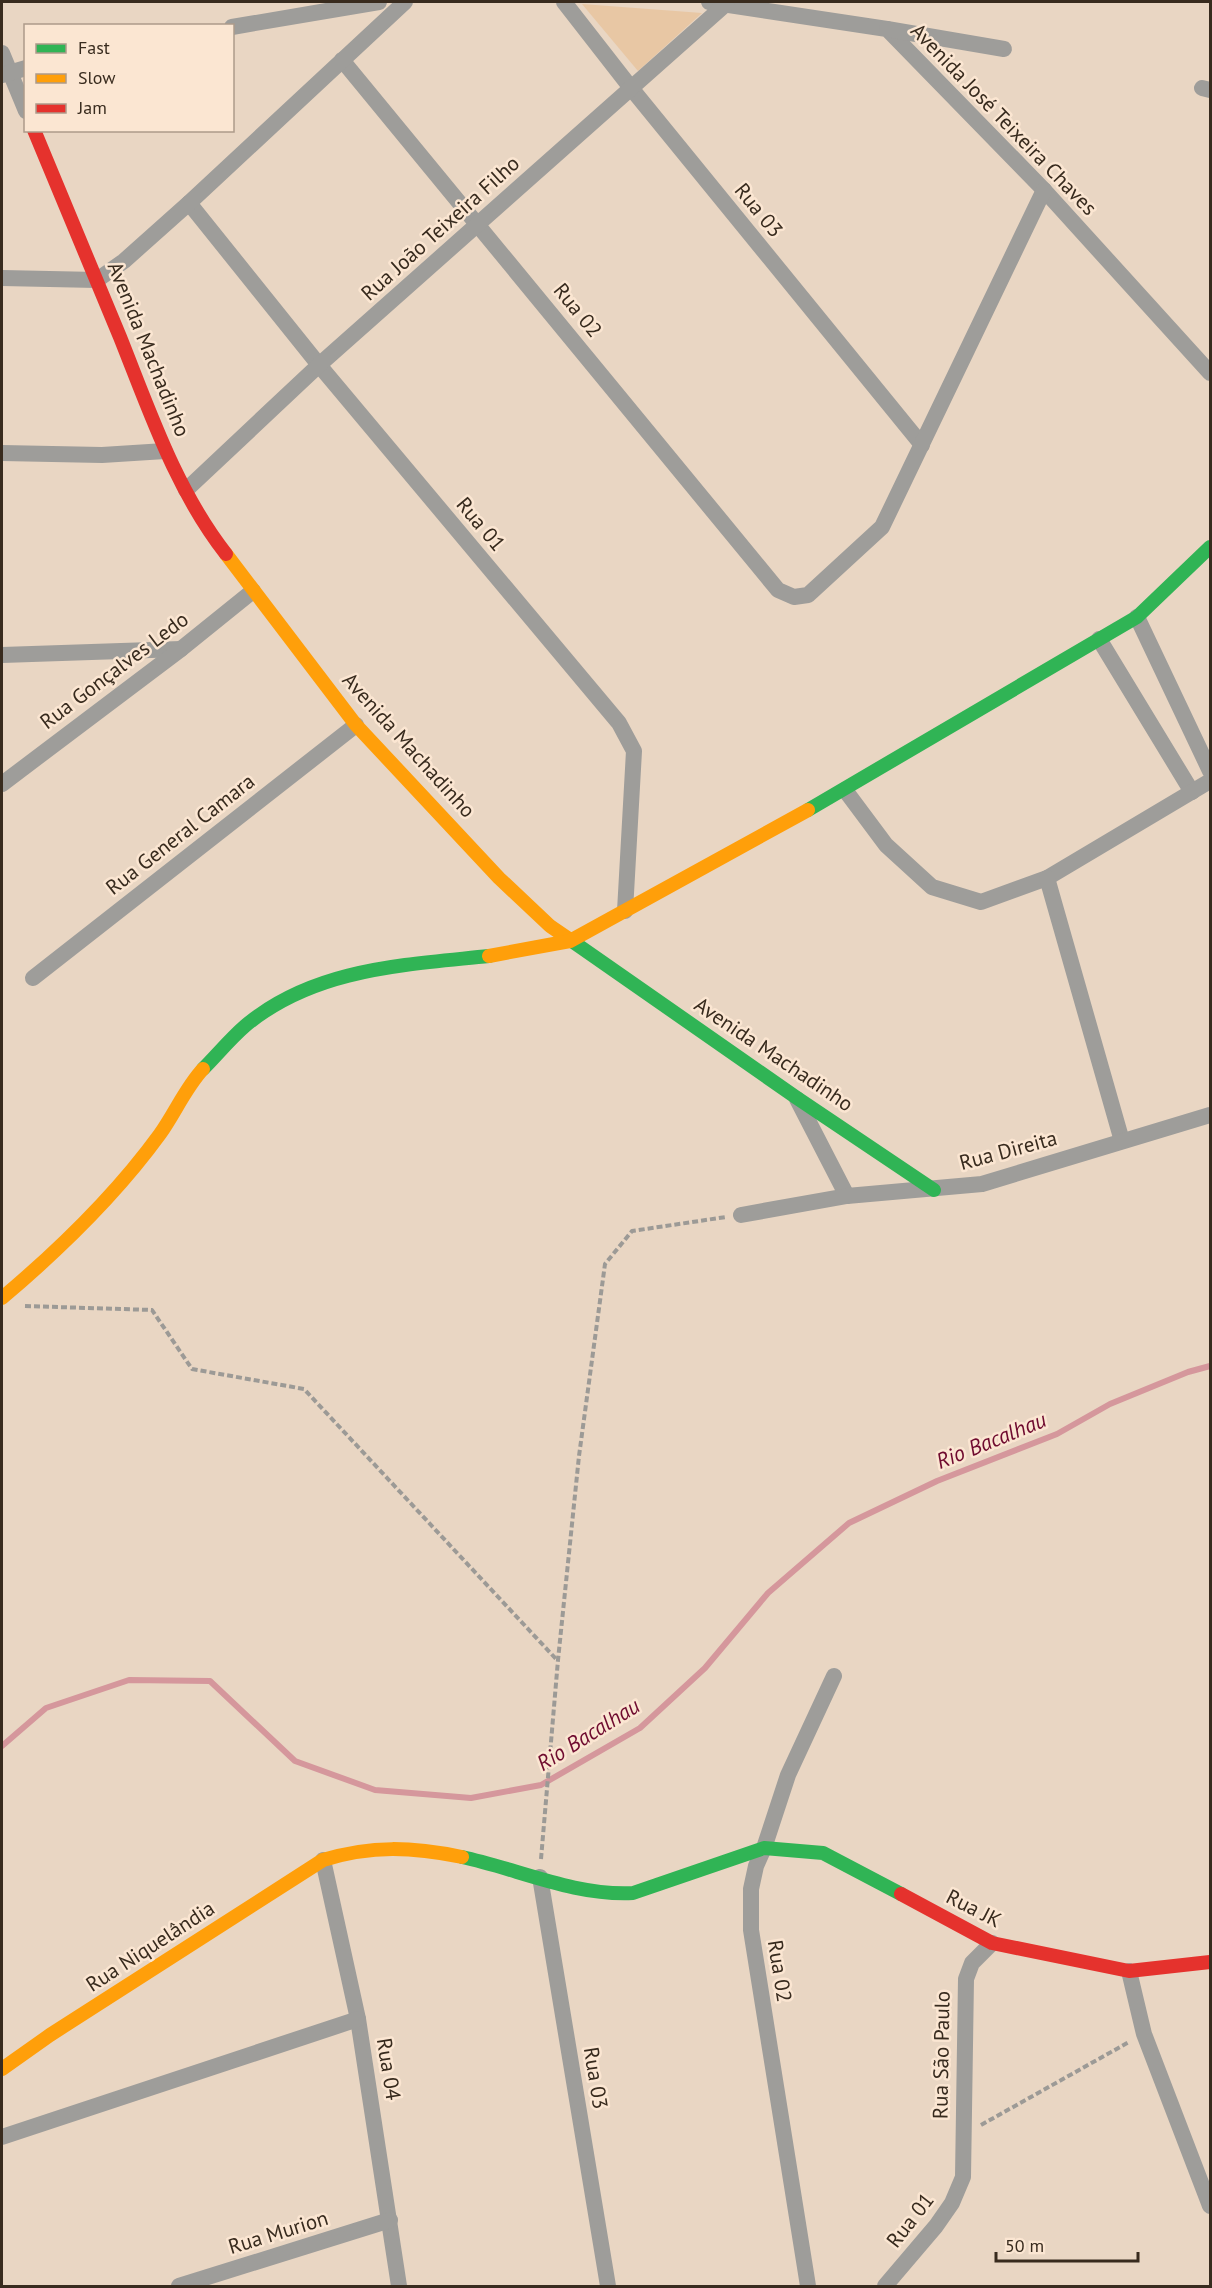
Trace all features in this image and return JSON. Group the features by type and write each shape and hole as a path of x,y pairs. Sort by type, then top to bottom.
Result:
{"street":[{"path":"234,27 379,2"},
{"path":"2,278 97,280 124,261 189,203 405,2"},
{"name":"Rua 03","path":"564,2 631,88 922,445"},
{"name":"Avenida José Teixeira Chaves","path":"709,2 887,29 1044,190 1210,373"},
{"name":"Rua João Teixeira Filho","path":"186,490 319,365 727,3"},
{"path":"887,29 1004,49"},
{"path":"2,54 12,72 24,105"},
{"name":"Rua 02","path":"342,60 778,590 794,597 808,595 882,527 922,445"},
{"name":"Avenida Machadinho","path":"35,132 165,451 204,526 356,725 500,878 549,926 934,1190"},
{"path":"922,445 1044,190"},
{"name":"Rua 01","path":"189,203 319,365 619,723 634,751 625,911"},
{"path":"2,453 102,455 165,451"},
{"path":"2,1298 39,1267 98,1210 160,1134 200,1072 245,1026 285,999 326,981 372,969 510,953 570,941 845,790 1137,617 1210,547"},
{"name":"Rua Gonçalves Ledo","path":"2,784 181,649 253,591"},
{"path":"1137,617 1210,771"},
{"path":"1099,639 1192,792"},
{"path":"2,656 181,649"},
{"name":"Rua General Camara","path":"33,978 356,725"},
{"path":"845,790 886,845 932,887 981,902 1047,878 1210,781"},
{"path":"1047,878 1122,1141"},
{"path":"797,1098 848,1196"},
{"name":"Rua Direita","path":"741,1215 848,1196 982,1184 1210,1115"},
{"name":"Rua 02","path":"808,2286 751,1930 751,1889 756,1866 765,1848 788,1775 834,1676"},
{"name":"Rua Niquelândia","path":"2,2068 323,1860 356,1850 409,1848 492,1864 585,1891 610,1895 633,1893 765,1848"},
{"name":"Rua JK","path":"765,1848 823,1853 992,1943 1129,1971 1210,1962"},
{"name":"Rua 04","path":"323,1860 358,2019 399,2286"},
{"name":"Rua 03","path":"540,1877 608,2286"},
{"name":"Rua São Paulo","path":"963,2177 966,1979 972,1963 992,1943"},
{"path":"1129,1971 1144,2034 1210,2206"},
{"path":"2,2137 358,2019"},
{"name":"Rua 01","path":"885,2286 936,2226 952,2203 963,2177"},
{"name":"Rua Murion","path":"179,2286 390,2220"}],"path":[{"path":"540,1877 558,1660 579,1456 604,1264 632,1231 741,1215"},
{"path":"25,1306 152,1310 192,1369 304,1389 558,1660"},
{"path":"962,2135 1144,2034"}],"shaded area":[{"path":"582,4 702,13 638,71"}],"waterway":[{"name":"Rio Bacalhau","path":"2,1746 46,1708 129,1680 210,1681 295,1761 375,1790 471,1798 541,1785 640,1728 705,1668 768,1593 849,1523 937,1481 1057,1434 1110,1404 1188,1372 1210,1366"}],"traffic: fast":[{"path":"808,810 1137,617 1210,547"},
{"path":"569,939 797,1098 934,1190"},
{"path":"203,1069 245,1026 272,1007 300,992 361,973 489,956"},
{"path":"462,1857 568,1886 611,1893 633,1893 764,1848 823,1853 901,1894"}],"traffic: slow":[{"path":"226,554 356,725 499,878 550,926 569,939"},
{"path":"489,956 570,941 808,810"},
{"path":"2,1298 66,1241 106,1200 143,1157 203,1069"},
{"path":"2,2069 50,2035 323,1860 358,1852 392,1849 426,1851 462,1857"}],"traffic: jam":[{"path":"35,132 178,477 208,529 226,554"},
{"path":"901,1894 992,1943 1129,1971 1210,1962"}]}
